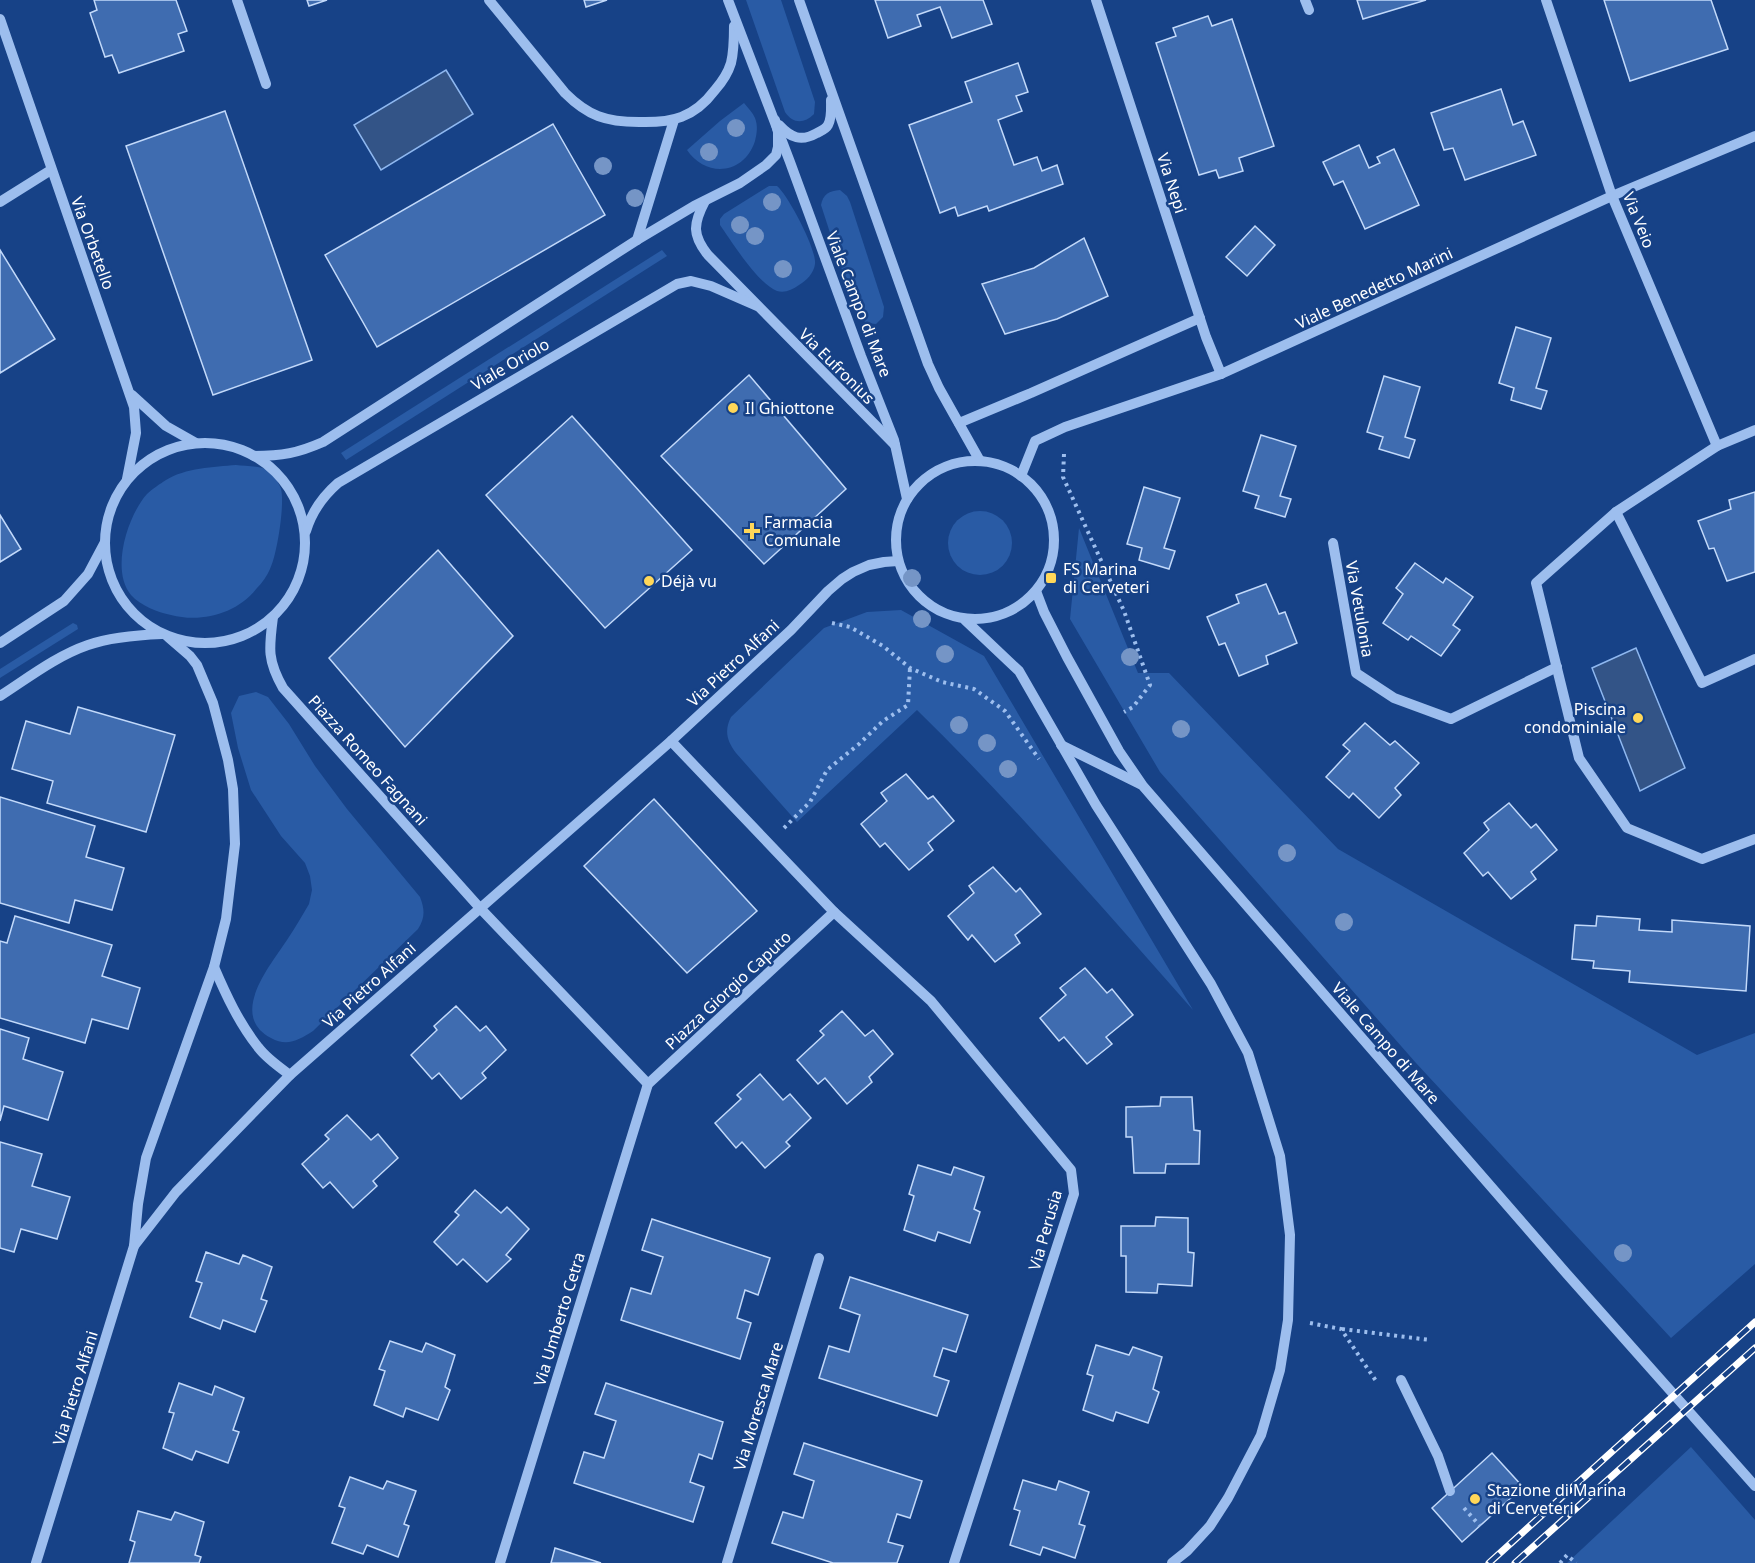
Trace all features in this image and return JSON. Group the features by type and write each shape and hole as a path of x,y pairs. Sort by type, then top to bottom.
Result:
{"street":[{"path":"237,0 266,84"},
{"path":"489,0 576,105 591,114 628,122 658,123 674,120 698,109 725,77 731,63 735,20"},
{"name":"Viale Campo di Mare","path":"728,0 897,447 907,499"},
{"name":"Viale Campo di Mare","path":"799,0 928,364 980,461"},
{"name":"Via Nepi","path":"1096,0 1200,318 1221,374"},
{"name":"Via Veio","path":"1546,0 1612,196 1717,446"},
{"name":"Via Orbetello","path":"1,24 134,407 136,433 127,480"},
{"name":"Viale Campo di Mare","path":"775,120 793,138 802,139 812,136 828,125 831,93"},
{"path":"637,240 674,120"},
{"name":"Viale Oriolo","path":"254,456 286,455 303,451 323,442 637,240 740,183 776,155 778,138 775,120"},
{"name":"Viale Benedetto Marini","path":"1021,476 1035,441 1065,427 1221,374 1612,196 1755,136"},
{"path":"0,202 51,170"},
{"name":"Via Eufronius","path":"705,201 695,232 698,241 708,255 897,447"},
{"name":"Viale Oriolo","path":"306,533 312,514 319,503 338,483 677,285 691,281 711,286 756,306"},
{"path":"959,423 1200,318"},
{"path":"130,393 166,426 199,444"},
{"path":"1755,430 1717,446 1616,512 1536,583 1579,758 1627,828 1702,858 1755,839"},
{"path":"0,696 48,665 89,645 127,637 165,636 187,642 213,644 238,639 268,623 291,595 302,567 306,533 297,500 287,483 277,472 254,456 225,445 218,443 184,445 166,450 153,457 127,480 114,502 106,526 105,553 111,578 123,601 141,620 165,636 190,656 197,665 207,687 228,760 233,789 236,844 226,919 214,967 146,1158 134,1246"},
{"path":"980,461 1002,465 1021,476 1039,494 1051,517 1054,543 1049,568 1036,591 1016,608 991,618 965,620 943,613 923,601 908,583 898,561 896,540 898,519 907,499 921,482 938,470 959,463 980,461"},
{"path":"1616,512 1702,683 1755,659"},
{"path":"0,643 64,601 87,574 106,542"},
{"name":"Via Vetulonia","path":"1333,543 1356,673 1394,698 1451,718 1557,667"},
{"name":"Via Pietro Alfani","path":"36,1563 134,1246 176,1192 290,1075 671,741 791,630 828,591 852,572 869,565 898,561"},
{"name":"Viale Campo di Mare","path":"1036,591 1048,621 1104,724 1143,786 1566,1273 1755,1486"},
{"name":"Piazza Romeo Fagnani","path":"273,617 271,662 283,688 479,907"},
{"path":"965,620 1019,671 1096,805 1211,984 1248,1053 1280,1156 1290,1235 1288,1320 1280,1370 1261,1435 1228,1498 1210,1526 1187,1551 1172,1563"},
{"path":"671,741 834,912"},
{"path":"1061,745 1143,786"},
{"path":"479,907 648,1084"},
{"name":"Piazza Giorgio Caputo","path":"648,1084 834,912"},
{"name":"Via Perusia","path":"834,912 931,1001 1071,1170 1074,1194 954,1563"},
{"path":"214,967 230,1002 258,1047 272,1062 290,1075"},
{"name":"Via Umberto Cetra","path":"500,1563 648,1084"},
{"name":"Via Moresca Mare","path":"727,1563 819,1258"},
{"path":"1401,1380 1438,1456 1450,1491"}],"path":[{"path":"1065,427 1063,477 1124,611 1150,685 1133,707 1104,724"},
{"path":"823,621 850,627 883,646 910,668 942,682 974,689 1005,711 1039,760 1061,745"},
{"path":"769,843 810,802 827,770 883,722 908,705 910,668"},
{"path":"1288,1320 1430,1340"},
{"path":"1341,1329 1378,1385"},
{"path":"1560,1563 1567,1555 1576,1563"}],"shaded area":[{"path":"746,0 781,0 815,102 814,114 806,120 795,121 785,112"},
{"path":"446,70 473,114 381,170 354,125"},
{"path":"744,103 757,124 755,141 750,152 742,161 724,169 704,165 695,159 687,150"},
{"path":"769,186 777,186 788,200 807,236 814,257 815,264 809,276 796,287 786,291 777,291 762,280 720,225 720,219 724,214"},
{"path":"840,190 850,202 884,307 883,317 876,324 867,323 857,316 821,205 827,194"},
{"path":"662,250 667,256 346,460 341,453"},
{"path":"236,465 268,470 276,478 281,489 282,506 278,541 269,572 249,597 218,614 194,618 182,617 144,605 131,595 122,572 124,543 140,503 151,490 174,476 200,469"},
{"path":"980,511 998,517 1006,525 1012,543 1006,561 998,569 980,575 962,569 954,561 948,543 954,525 962,517"},
{"path":"1079,528 1138,673 1169,673 1338,849 1697,1055 1755,1033 1755,1264 1671,1338 1416,1063 1160,772 1070,619"},
{"path":"901,610 984,656 1193,1010 1023,820 917,710 797,822 736,753 728,736 731,717 824,628 867,612"},
{"path":"73,623 78,629 0,678 0,669"},
{"name":"Piscina condominiale","path":"1636,648 1685,768 1640,791 1592,668"},
{"path":"256,692 268,697 289,724 315,766 347,809 420,897 423,910 422,921 418,929 313,1031 298,1040 288,1042 277,1041 259,1028 253,1017 253,1004 256,990 263,976 309,904 312,890 305,863 281,836 251,790 238,748 231,713 239,696"},
{"path":"1691,1447 1755,1520 1755,1563 1567,1563"}],"building":[{"path":"94,0 176,0 187,31 178,34 184,51 119,73 112,55 105,57 90,13 97,10"},
{"path":"307,0 327,0 309,6"},
{"path":"584,0 607,0 586,7"},
{"path":"875,0 983,0 992,24 952,38 940,7 917,15 921,26 888,38"},
{"path":"1357,0 1426,0 1363,19"},
{"path":"1604,0 1711,0 1728,49 1630,81"},
{"path":"1208,16 1212,26 1232,19 1274,146 1239,158 1243,171 1219,178 1216,170 1199,175 1156,43 1176,36 1173,28"},
{"path":"1018,63 1028,92 1016,96 1022,111 998,120 1014,165 1037,157 1042,171 1057,165 1063,184 989,211 987,206 958,216 955,207 940,213 909,125 972,102 965,82"},
{"path":"1501,89 1513,125 1523,121 1536,155 1465,180 1453,148 1444,150 1431,113"},
{"path":"225,111 312,360 213,395 126,146"},
{"path":"553,124 605,215 377,347 325,255"},
{"path":"1359,145 1369,168 1380,163 1377,157 1394,149 1419,205 1365,229 1343,181 1334,185 1323,162"},
{"path":"1255,226 1275,245 1247,276 1226,257"},
{"path":"1084,238 1108,296 1057,319 1005,334 982,284 1034,268"},
{"path":"0,250 55,339 0,373"},
{"path":"1516,327 1551,338 1536,388 1547,391 1541,409 1511,400 1514,388 1499,383"},
{"path":"749,375 846,489 764,564 661,456"},
{"path":"1384,376 1420,387 1405,437 1415,440 1409,458 1379,449 1383,437 1367,432"},
{"path":"572,416 692,550 605,628 486,495"},
{"path":"1261,435 1296,446 1280,496 1291,499 1285,517 1255,508 1259,496 1243,491"},
{"path":"1144,487 1180,498 1164,548 1175,551 1169,569 1139,560 1142,548 1127,544"},
{"path":"1755,492 1755,572 1727,581 1714,548 1709,549 1698,521 1731,509 1729,500"},
{"path":"0,515 21,549 0,562"},
{"path":"438,550 513,636 405,747 329,658"},
{"path":"1415,563 1443,583 1446,578 1473,597 1453,625 1460,630 1441,656 1411,636 1408,640 1383,623 1403,594 1396,588"},
{"path":"1266,584 1279,614 1285,612 1297,643 1266,656 1268,664 1239,676 1225,643 1219,645 1207,617 1239,603 1236,595"},
{"path":"78,707 175,735 146,832 47,803 53,781 12,769 26,721 70,734"},
{"path":"1365,723 1390,745 1395,741 1419,763 1395,788 1401,795 1379,818 1353,793 1349,798 1326,777 1350,751 1343,745"},
{"path":"906,774 928,799 933,796 954,821 928,843 933,850 909,870 885,843 880,847 861,824 887,801 881,793"},
{"path":"0,797 95,826 86,857 124,868 112,910 75,900 69,923 0,903"},
{"path":"654,799 757,911 687,973 584,866"},
{"path":"1509,803 1531,828 1536,824 1557,850 1531,872 1536,879 1511,899 1488,872 1483,876 1464,853 1489,830 1484,823"},
{"path":"993,867 1016,892 1020,888 1041,914 1015,935 1020,943 995,962 972,935 968,940 948,916 974,893 969,886"},
{"path":"15,916 112,945 102,976 140,988 128,1029 92,1019 85,1043 0,1018 0,941 7,943"},
{"path":"1597,916 1640,919 1639,930 1672,932 1672,920 1750,926 1746,991 1629,982 1630,971 1593,968 1594,961 1572,959 1575,925 1596,926"},
{"path":"1085,968 1107,993 1112,989 1133,1015 1106,1037 1112,1044 1087,1064 1064,1037 1059,1041 1040,1018 1066,995 1060,988"},
{"path":"456,1006 480,1031 486,1026 506,1050 482,1073 486,1078 461,1099 439,1073 432,1079 411,1055 437,1030 434,1026"},
{"path":"842,1011 865,1036 873,1030 893,1054 869,1077 872,1082 847,1104 825,1078 818,1084 797,1060 824,1035 820,1031"},
{"path":"0,1029 29,1038 23,1059 63,1072 48,1120 4,1106 0,1121"},
{"path":"760,1074 783,1100 790,1094 811,1118 786,1142 790,1146 765,1168 742,1142 736,1148 715,1123 741,1099 737,1095"},
{"path":"1161,1097 1192,1097 1194,1130 1200,1131 1199,1164 1166,1164 1165,1173 1134,1173 1132,1137 1126,1137 1126,1107 1160,1106"},
{"path":"347,1115 371,1140 378,1134 398,1158 373,1181 377,1186 353,1208 330,1182 323,1188 302,1164 329,1139 325,1135"},
{"path":"0,1142 42,1154 32,1186 70,1197 57,1239 21,1229 14,1252 0,1248"},
{"path":"918,1165 951,1175 954,1167 984,1177 974,1209 980,1212 970,1243 938,1232 935,1241 904,1230 914,1196 909,1194"},
{"path":"475,1190 501,1213 507,1207 529,1229 506,1255 511,1259 487,1282 463,1259 457,1265 434,1242 459,1215 455,1212"},
{"path":"1156,1217 1188,1218 1188,1252 1194,1253 1192,1286 1158,1284 1157,1293 1126,1292 1126,1256 1121,1256 1121,1226 1155,1226"},
{"path":"652,1219 770,1258 758,1295 745,1290 737,1318 751,1323 740,1359 621,1320 631,1288 651,1294 663,1257 642,1250"},
{"path":"206,1252 239,1264 243,1255 272,1267 261,1299 267,1301 255,1332 223,1320 220,1329 190,1317 202,1283 196,1281"},
{"path":"850,1277 968,1315 956,1352 943,1348 934,1376 949,1381 937,1416 819,1378 829,1346 849,1352 860,1315 840,1308"},
{"path":"390,1341 422,1352 426,1343 455,1355 445,1387 450,1390 438,1420 406,1408 403,1417 374,1405 385,1371 379,1369"},
{"path":"1096,1345 1129,1355 1133,1347 1162,1357 1153,1389 1159,1392 1148,1423 1116,1412 1113,1421 1083,1410 1093,1376 1087,1374"},
{"path":"179,1383 212,1395 215,1386 244,1398 233,1430 239,1432 228,1463 196,1451 192,1460 163,1448 174,1413 169,1412"},
{"path":"606,1383 723,1422 712,1459 699,1454 690,1482 704,1487 693,1522 574,1483 584,1452 604,1458 616,1421 595,1414"},
{"path":"804,1443 922,1481 910,1518 897,1514 888,1542 903,1546 897,1563 833,1563 772,1543 783,1512 803,1518 814,1481 794,1474"},
{"name":"Stazione di Marina di Cerveteri","path":"1492,1453 1523,1487 1462,1542 1432,1508"},
{"path":"350,1477 383,1489 387,1481 416,1491 404,1524 409,1526 398,1557 367,1545 363,1554 332,1543 345,1508 339,1506"},
{"path":"1023,1480 1056,1490 1059,1481 1089,1492 1079,1524 1085,1526 1075,1558 1043,1547 1040,1555 1010,1545 1020,1511 1014,1509"},
{"path":"138,1511 171,1520 175,1512 204,1522 195,1555 201,1557 199,1563 129,1563 135,1542 130,1540"},
{"path":"555,1548 601,1563 551,1563"}],"railway":[{"path":"1489,1563 1755,1322"},
{"path":"1515,1563 1755,1348"}],"place":[{"name":"Il Ghiottone","path":"733,408"},
{"name":"Farmacia Comunale","path":"752,531"},
{"name":"FS Marina di Cerveteri","path":"1051,578"},
{"name":"Déjà vu","path":"649,581"},
{"name":"Piscina condominiale","path":"1638,718"},
{"name":"Stazione di Marina di Cerveteri","path":"1475,1499"}]}
